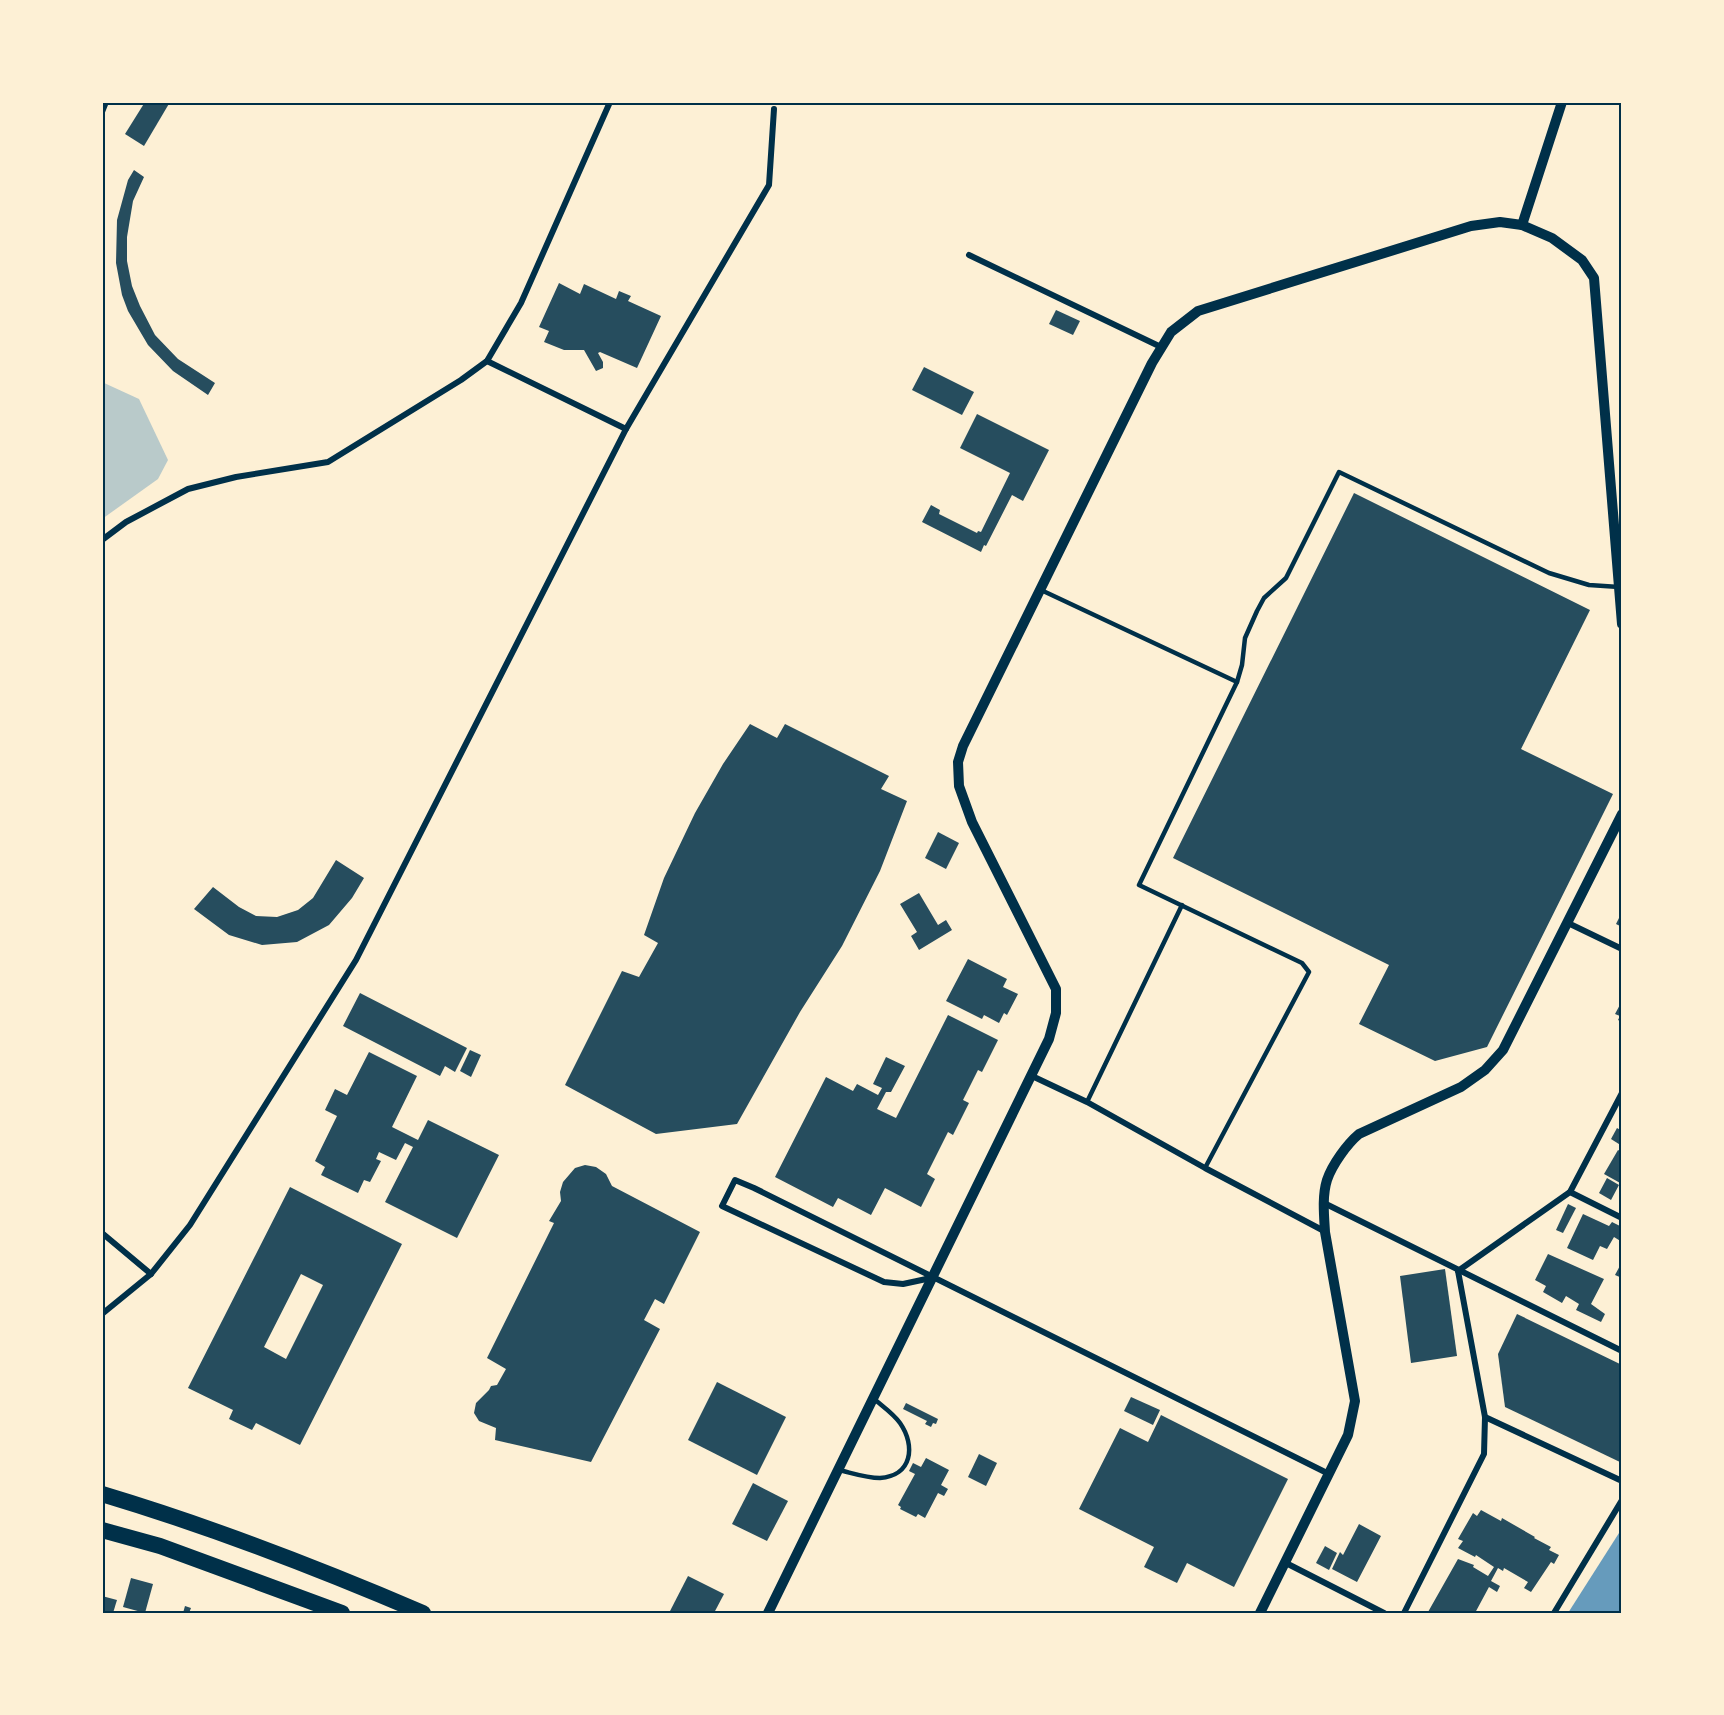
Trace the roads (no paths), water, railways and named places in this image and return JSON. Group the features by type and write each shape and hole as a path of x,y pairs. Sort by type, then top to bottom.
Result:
{"highway":[{"path":"102,1494 265,1548 423,1613"},
{"path":"102,1530 160,1546 342,1613"}],"street":[{"path":"102,112 106,102"},
{"path":"102,540 126,522 188,489 236,477 328,462 461,380 486,361 521,303 610,102"},
{"path":"1522,225 1562,102"},
{"path":"102,1314 151,1274 190,1226 356,960 626,429 769,185 774,109"},
{"path":"768,1613 1049,1040 1056,1013 1056,989 972,822 959,786 958,762 963,746 1146,374 1171,332 1198,311 1471,226 1500,222 1522,225 1552,238 1582,260 1594,278 1622,622"},
{"path":"969,255 1161,348"},
{"path":"486,361 626,429"},
{"path":"1260,1613 1347,1435 1355,1401 1325,1232 1324,1203 1327,1180 1347,1144 1359,1134 1461,1087 1485,1070 1503,1050 1622,814"},
{"path":"1568,923 1622,949"},
{"path":"1032,1076 1088,1102 1325,1232"},
{"path":"1458,1271 1570,1192 1622,1094"},
{"path":"932,1278 903,1284 884,1282 722,1206 735,1180 754,1188 1329,1474"},
{"path":"1570,1192 1622,1218"},
{"path":"1324,1203 1622,1351"},
{"path":"102,1233 151,1274"},
{"path":"1404,1613 1485,1454 1485,1417 1458,1271"},
{"path":"1485,1417 1622,1481"},
{"path":"1554,1613 1622,1500"},
{"path":"1284,1562 1384,1613"}],"lane":[{"path":"1205,1168 1309,972 1302,963 1139,885 1237,682 1242,665 1245,638 1257,611 1264,598 1286,578 1339,472 1549,573 1588,585 1619,587"},
{"path":"1041,590 1237,682"},
{"path":"1088,1102 1182,906"},
{"path":"838,1470 865,1477 882,1478 897,1472 907,1464 910,1455 901,1425 873,1398"}],"water":[{"path":"1622,1529 1622,1613 1568,1613 1619,1533"}]}
